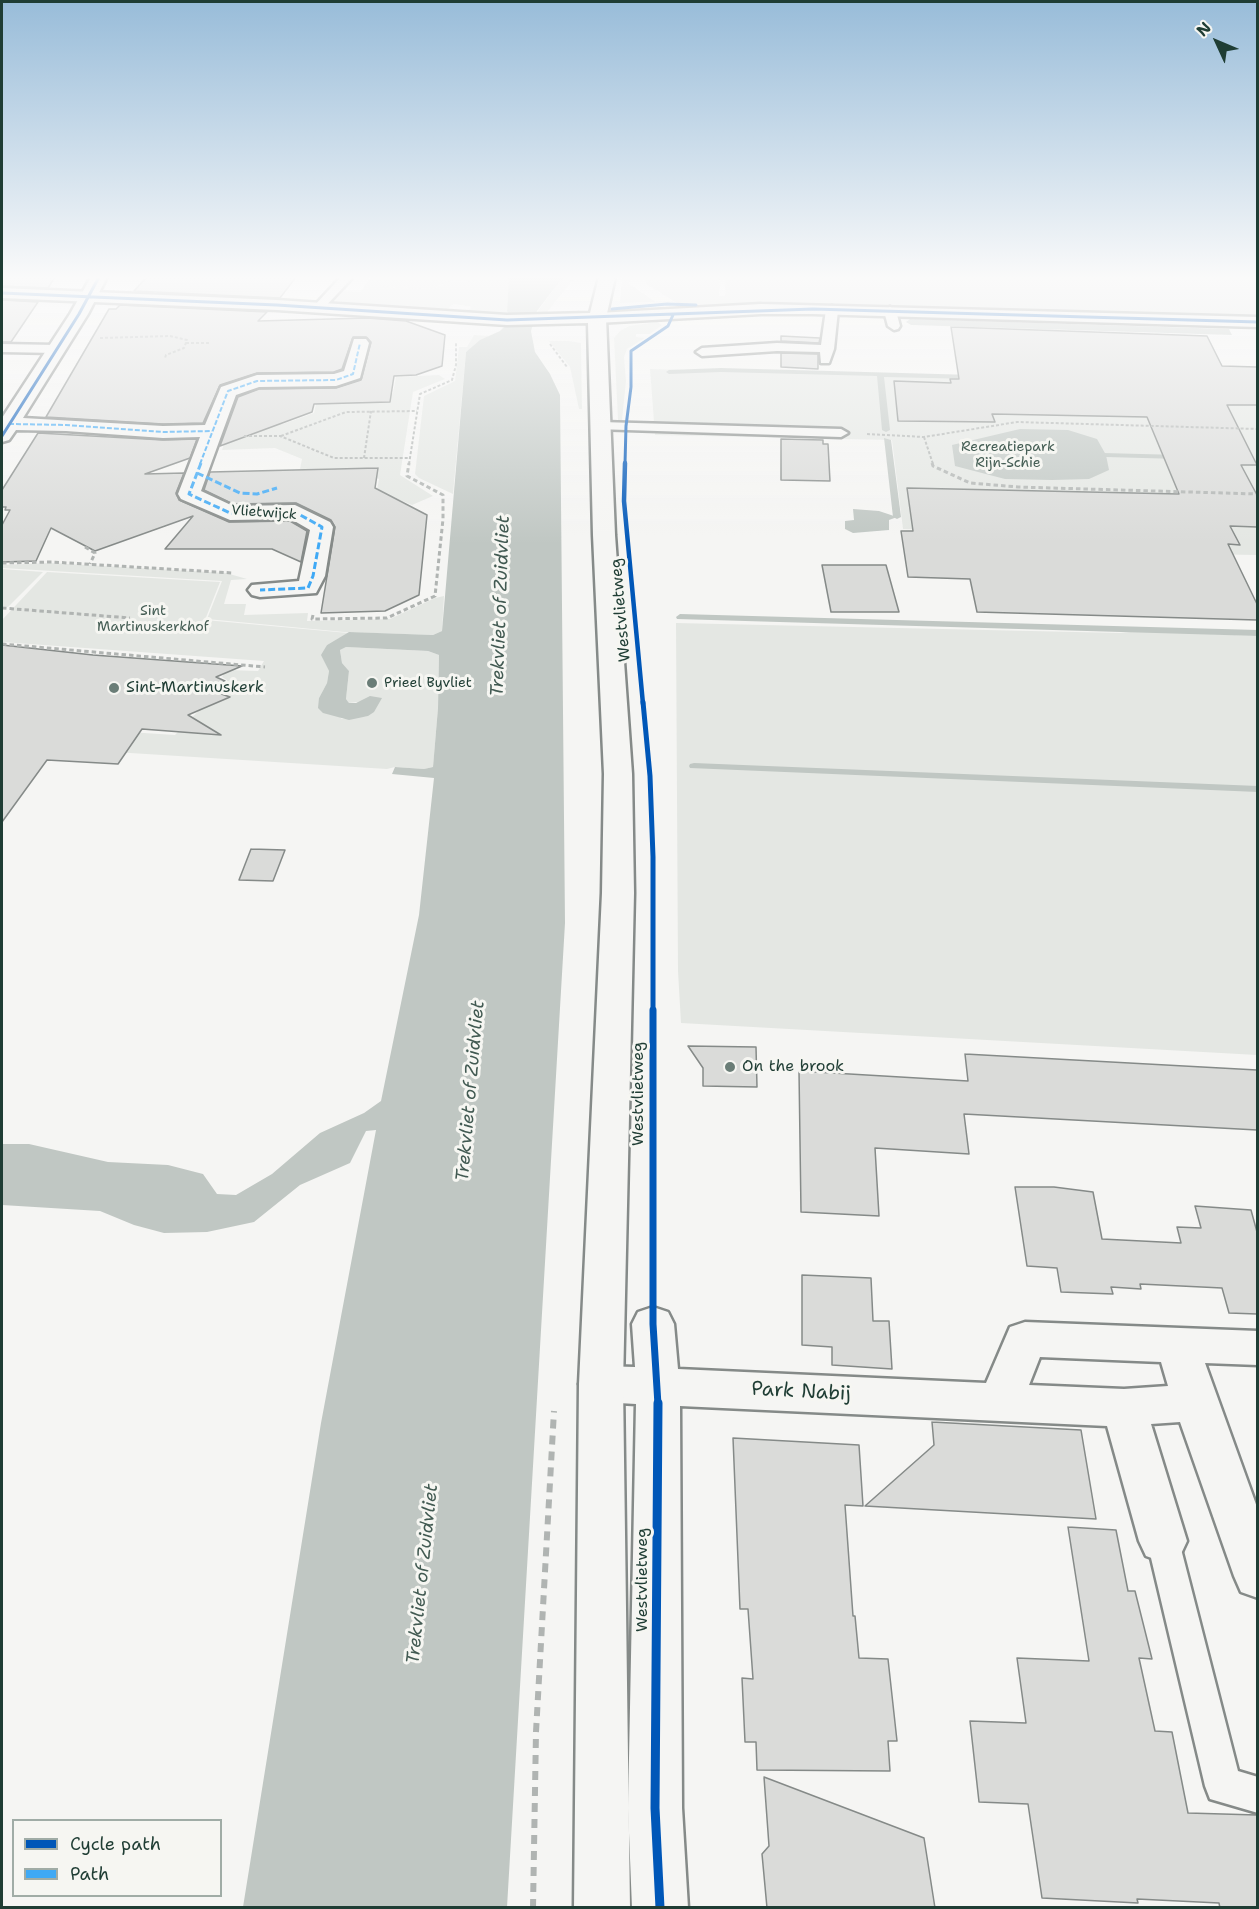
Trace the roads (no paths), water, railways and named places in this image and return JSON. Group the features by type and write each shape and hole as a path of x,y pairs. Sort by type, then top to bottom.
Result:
{"street":[{"path":"4,428 45,366"},
{"name":"Vlietwijck","path":"260,590 308,588 314,576 322,527 295,512 230,513 189,494 228,391 257,381 336,380 353,374 355,366"},
{"name":"Westvlietweg","path":"599,366 604,535 618,774 617,904 601,1384 602,1908"},
{"path":"4,428 66,425 211,434"},
{"name":"Vlietwijck","path":"197,473 240,493 256,494 278,488"},
{"name":"Westvlietweg","path":"652,1324 658,1385 655,1808 660,1908"},
{"path":"1001,1401 1025,1339 1257,1347"},
{"path":"1178,1345 1195,1402 1257,1576"},
{"name":"Park Nabij","path":"601,1384 1124,1408 1195,1402"},
{"path":"1124,1408 1163,1541"}],"lane":[{"path":"601,426 841,433"},
{"path":"1163,1541 1223,1786 1257,1795"}],"water":[{"name":"Trekvliet of Zuidvliet","path":"465,366 545,366 560,395 565,923 507,1907 243,1907 321,1423 376,1130 366,1131 350,1163 300,1185 254,1222 207,1232 164,1233 134,1225 100,1211 2,1205 2,1144 29,1144 108,1162 168,1165 203,1174 217,1194 236,1195 272,1174 320,1133 364,1113 381,1101 419,915 434,778 392,774 395,767 424,769 433,767 438,708 439,655 428,651 346,647 340,650 342,663 349,671 346,699 349,703 356,703 370,696 382,698 374,712 368,716 349,720 323,713 318,708 319,698 327,683 329,671 321,655 327,645 349,632 433,635 442,631"},
{"path":"1020,429 1068,430 1097,439 1106,455 1109,470 1089,479 1005,479 955,466 952,445"},
{"path":"853,509 879,511 897,517 889,520 889,530 853,533 845,529 845,521 854,520"}],"waterway":[{"path":"669,372 721,370 880,374"},
{"path":"880,374 974,377"},
{"path":"880,374 886,430"},
{"path":"887,440 897,517"},
{"path":"1106,455 1180,457"},
{"path":"680,617 1258,633"},
{"path":"694,766 1258,789"}],"place":[{"name":"Prieel Byvliet","path":"372,683"},
{"name":"Sint-Martinuskerk","path":"114,688"},
{"name":"On the brook","path":"730,1067"}],"park label":[{"name":"Recreatiepark Rijn-Schie","path":"1008,456"},
{"name":"Sint Martinuskerkhof","path":"153,620"}]}
